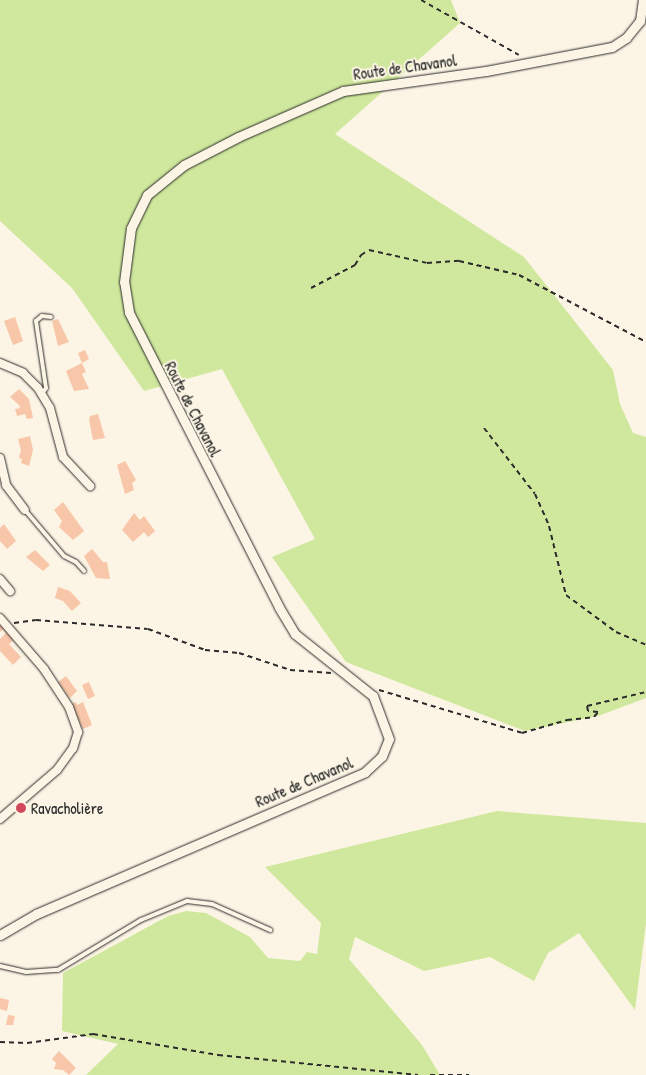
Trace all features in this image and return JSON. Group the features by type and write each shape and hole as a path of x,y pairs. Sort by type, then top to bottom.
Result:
{"street":[{"name":"Route de Chavanol","path":"0,934 36,914 365,772 382,756 389,739 373,696 296,634 287,621 256,568 157,372 129,312 124,282 131,228 147,195 184,165 238,137 343,91 531,62 612,47 626,38 640,21 643,0"},
{"path":"0,363 23,373 42,394 54,420 63,458 90,486"},
{"path":"0,458 6,484 25,510"},
{"path":"0,579 10,591"},
{"path":"0,618 65,700 78,732 73,748 57,770 0,819"}],"lane":[{"path":"42,394 46,388 36,321 42,316 51,317"},
{"path":"25,510 64,556 76,562 84,571"},
{"path":"0,966 26,972 58,970 141,920 187,902 212,904 270,930"}],"path":[{"path":"421,0 531,62"},
{"path":"310,288 355,265 361,255 369,250 426,263 459,261 519,275 646,342"},
{"path":"484,428 535,494 549,526 566,595 616,632 646,645"},
{"path":"9,627 18,621 36,620 148,629 205,650 239,653 290,670 346,673"},
{"path":"364,688 402,695 522,733 567,720 594,717 598,712 588,711 587,706 646,692"},
{"path":"0,1042 26,1043 94,1034 218,1055 418,1075"},
{"path":"430,1075 469,1075"}],"green space":[{"path":"0,0 451,0 460,23 335,134 524,257 613,370 620,404 633,433 646,437 646,698 598,716 525,731 346,662 272,557 315,539 222,369 144,391 72,288 0,221"},
{"path":"497,811 646,823 646,923 635,1010 579,933 548,953 534,981 490,957 424,971 355,937 349,959 422,1045 440,1075 86,1075 118,1044 62,1031 63,973 168,916 186,911 206,913 250,937 268,958 300,961 307,952 317,954 321,923 265,867"}],"building":[{"path":"15,317 23,341 13,345 4,321"},
{"path":"58,319 69,342 58,346 52,321"},
{"path":"85,350 89,359 82,363 78,353"},
{"path":"82,363 86,372 82,374 89,389 74,391 66,371"},
{"path":"19,389 29,399 33,418 27,419 25,414 17,416 15,409 20,408 19,405 10,397"},
{"path":"98,414 105,438 93,440 89,420 90,416"},
{"path":"30,436 33,450 29,466 21,463 22,459 19,458 21,450 18,439"},
{"path":"125,461 136,480 132,483 134,490 125,494 117,465"},
{"path":"63,502 84,531 73,540 59,527 62,521 54,510"},
{"path":"134,513 140,520 144,516 155,531 148,537 144,532 133,542 122,530"},
{"path":"4,524 16,541 7,549 0,541 0,528"},
{"path":"92,549 103,562 107,562 110,579 96,578 84,556"},
{"path":"35,550 50,565 43,571 26,557"},
{"path":"58,587 70,591 81,603 72,611 63,601 55,598"},
{"path":"0,621 16,638 9,644 21,657 13,665 0,651 0,639 6,633 3,629 0,632"},
{"path":"66,676 77,691 70,698 58,682"},
{"path":"89,682 95,696 88,699 82,685"},
{"path":"76,702 77,705 83,702 92,725 83,729 71,704"},
{"path":"0,998 9,1000 7,1011 0,1009"},
{"path":"8,1015 15,1016 13,1025 6,1025"},
{"path":"59,1051 76,1068 69,1075 63,1070 54,1069 56,1063 52,1059"}],"place":[{"name":"Ravacholière","path":"21,808"}]}
